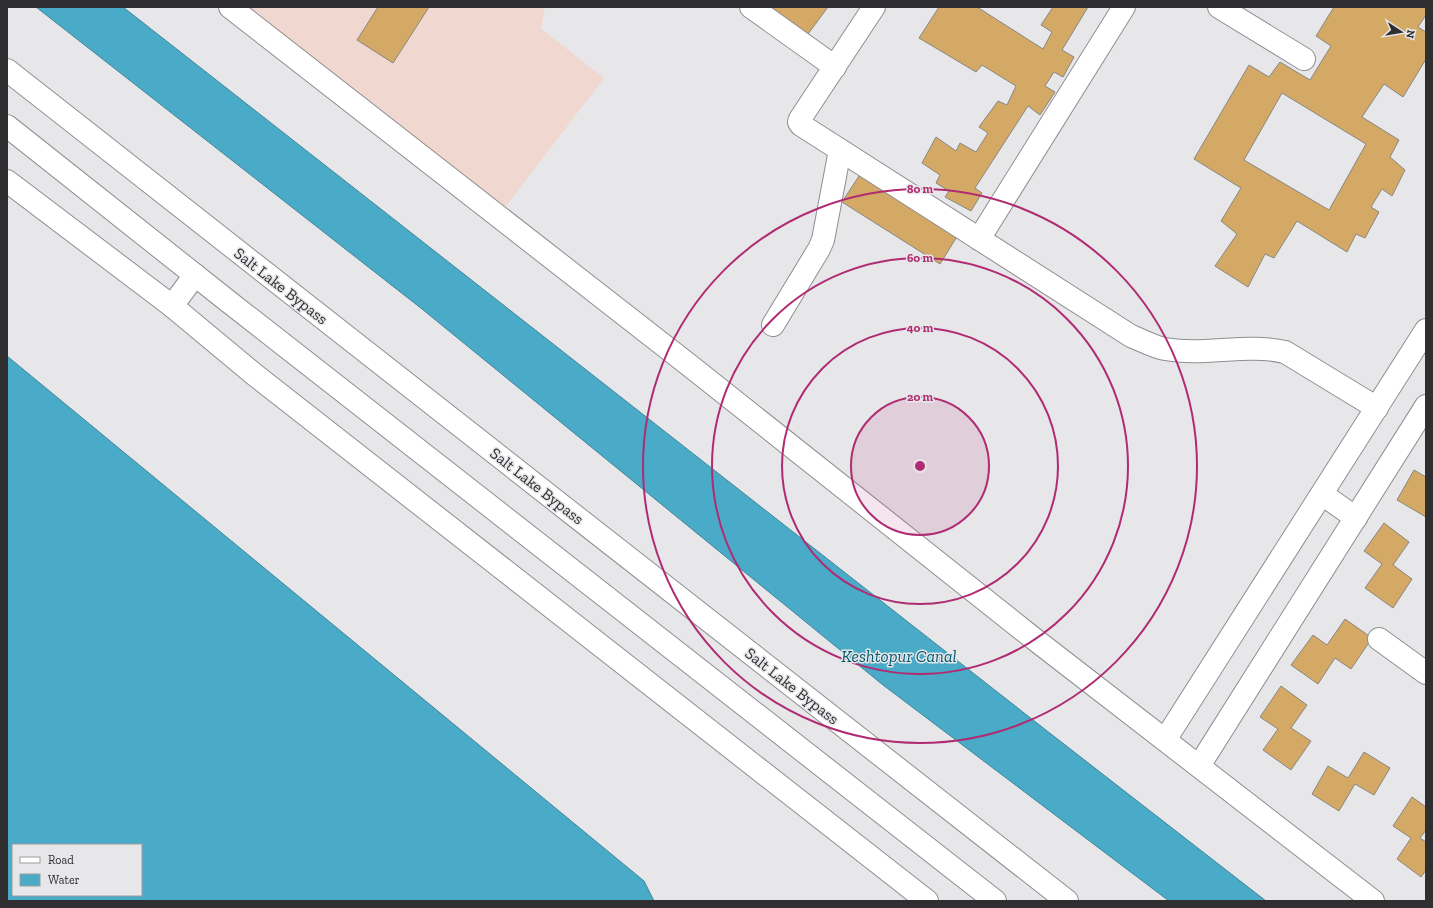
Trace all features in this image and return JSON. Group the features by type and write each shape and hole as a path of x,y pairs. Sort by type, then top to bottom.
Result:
{"main road":[{"path":"751,7 834,67"},
{"path":"874,7 799,122 802,125 1131,336 1164,349 1200,352 1265,349 1285,352 1377,408"},
{"path":"979,239 1124,7"},
{"path":"1219,7 1304,59"},
{"path":"234,8 689,365 1033,638 1373,901"},
{"name":"Salt Lake Bypass","path":"7,70 1066,901"},
{"path":"7,126 195,275 996,901"},
{"path":"773,325 820,249 840,150"},
{"path":"7,182 172,306 255,375 928,901"},
{"path":"172,306 195,275"},
{"path":"1165,740 1426,330"},
{"path":"1199,766 1426,406"},
{"path":"1322,494 1356,518"},
{"path":"1379,639 1426,673"}],"shaded area":[{"path":"246,7 545,7 541,29 604,78 503,210"}],"water":[{"name":"Keshtopur Canal","path":"36,7 123,7 1266,901 1169,901 883,685 422,309"},
{"path":"7,356 644,881 654,901 7,901"}],"building":[{"path":"378,7 429,7 393,63 357,40"},
{"path":"766,7 828,7 808,34"},
{"path":"939,7 977,7 1043,49 1052,32 1041,25 1053,7 1088,7 1062,50 1074,57 1063,77 1054,72 1045,86 1055,92 1040,115 1028,106 975,188 982,193 971,211 945,197 949,191 936,183 940,175 922,163 936,137 956,151 960,143 976,152 988,133 979,127 998,101 1007,105 1016,86 982,65 976,72 919,38"},
{"path":"1334,7 1426,7 1426,15 1418,27 1426,32 1426,59 1403,97 1384,84 1362,117 1399,140 1390,157 1405,170 1392,196 1382,189 1371,207 1379,212 1365,238 1356,234 1347,252 1297,221 1274,258 1265,254 1248,287 1215,266 1237,234 1221,221 1241,188 1194,159 1249,65 1269,77 1280,62 1310,80 1331,46 1316,36","holes":["1282,93 1366,144 1329,210 1244,160"]},
{"path":"861,173 958,235 940,264 842,202"},
{"path":"1414,470 1426,477 1426,517 1397,500"},
{"path":"1384,523 1409,542 1393,565 1412,579 1393,608 1365,588 1382,564 1364,551"},
{"path":"1345,619 1372,638 1351,669 1335,658 1318,684 1291,665 1313,635 1327,645"},
{"path":"1281,686 1307,705 1291,728 1311,741 1291,770 1263,750 1278,729 1260,717"},
{"path":"1364,752 1390,768 1374,795 1355,784 1339,811 1312,794 1328,766 1348,778"},
{"path":"1412,797 1426,807 1426,830 1420,838 1426,842 1426,870 1421,877 1397,859 1411,838 1393,826"}]}
